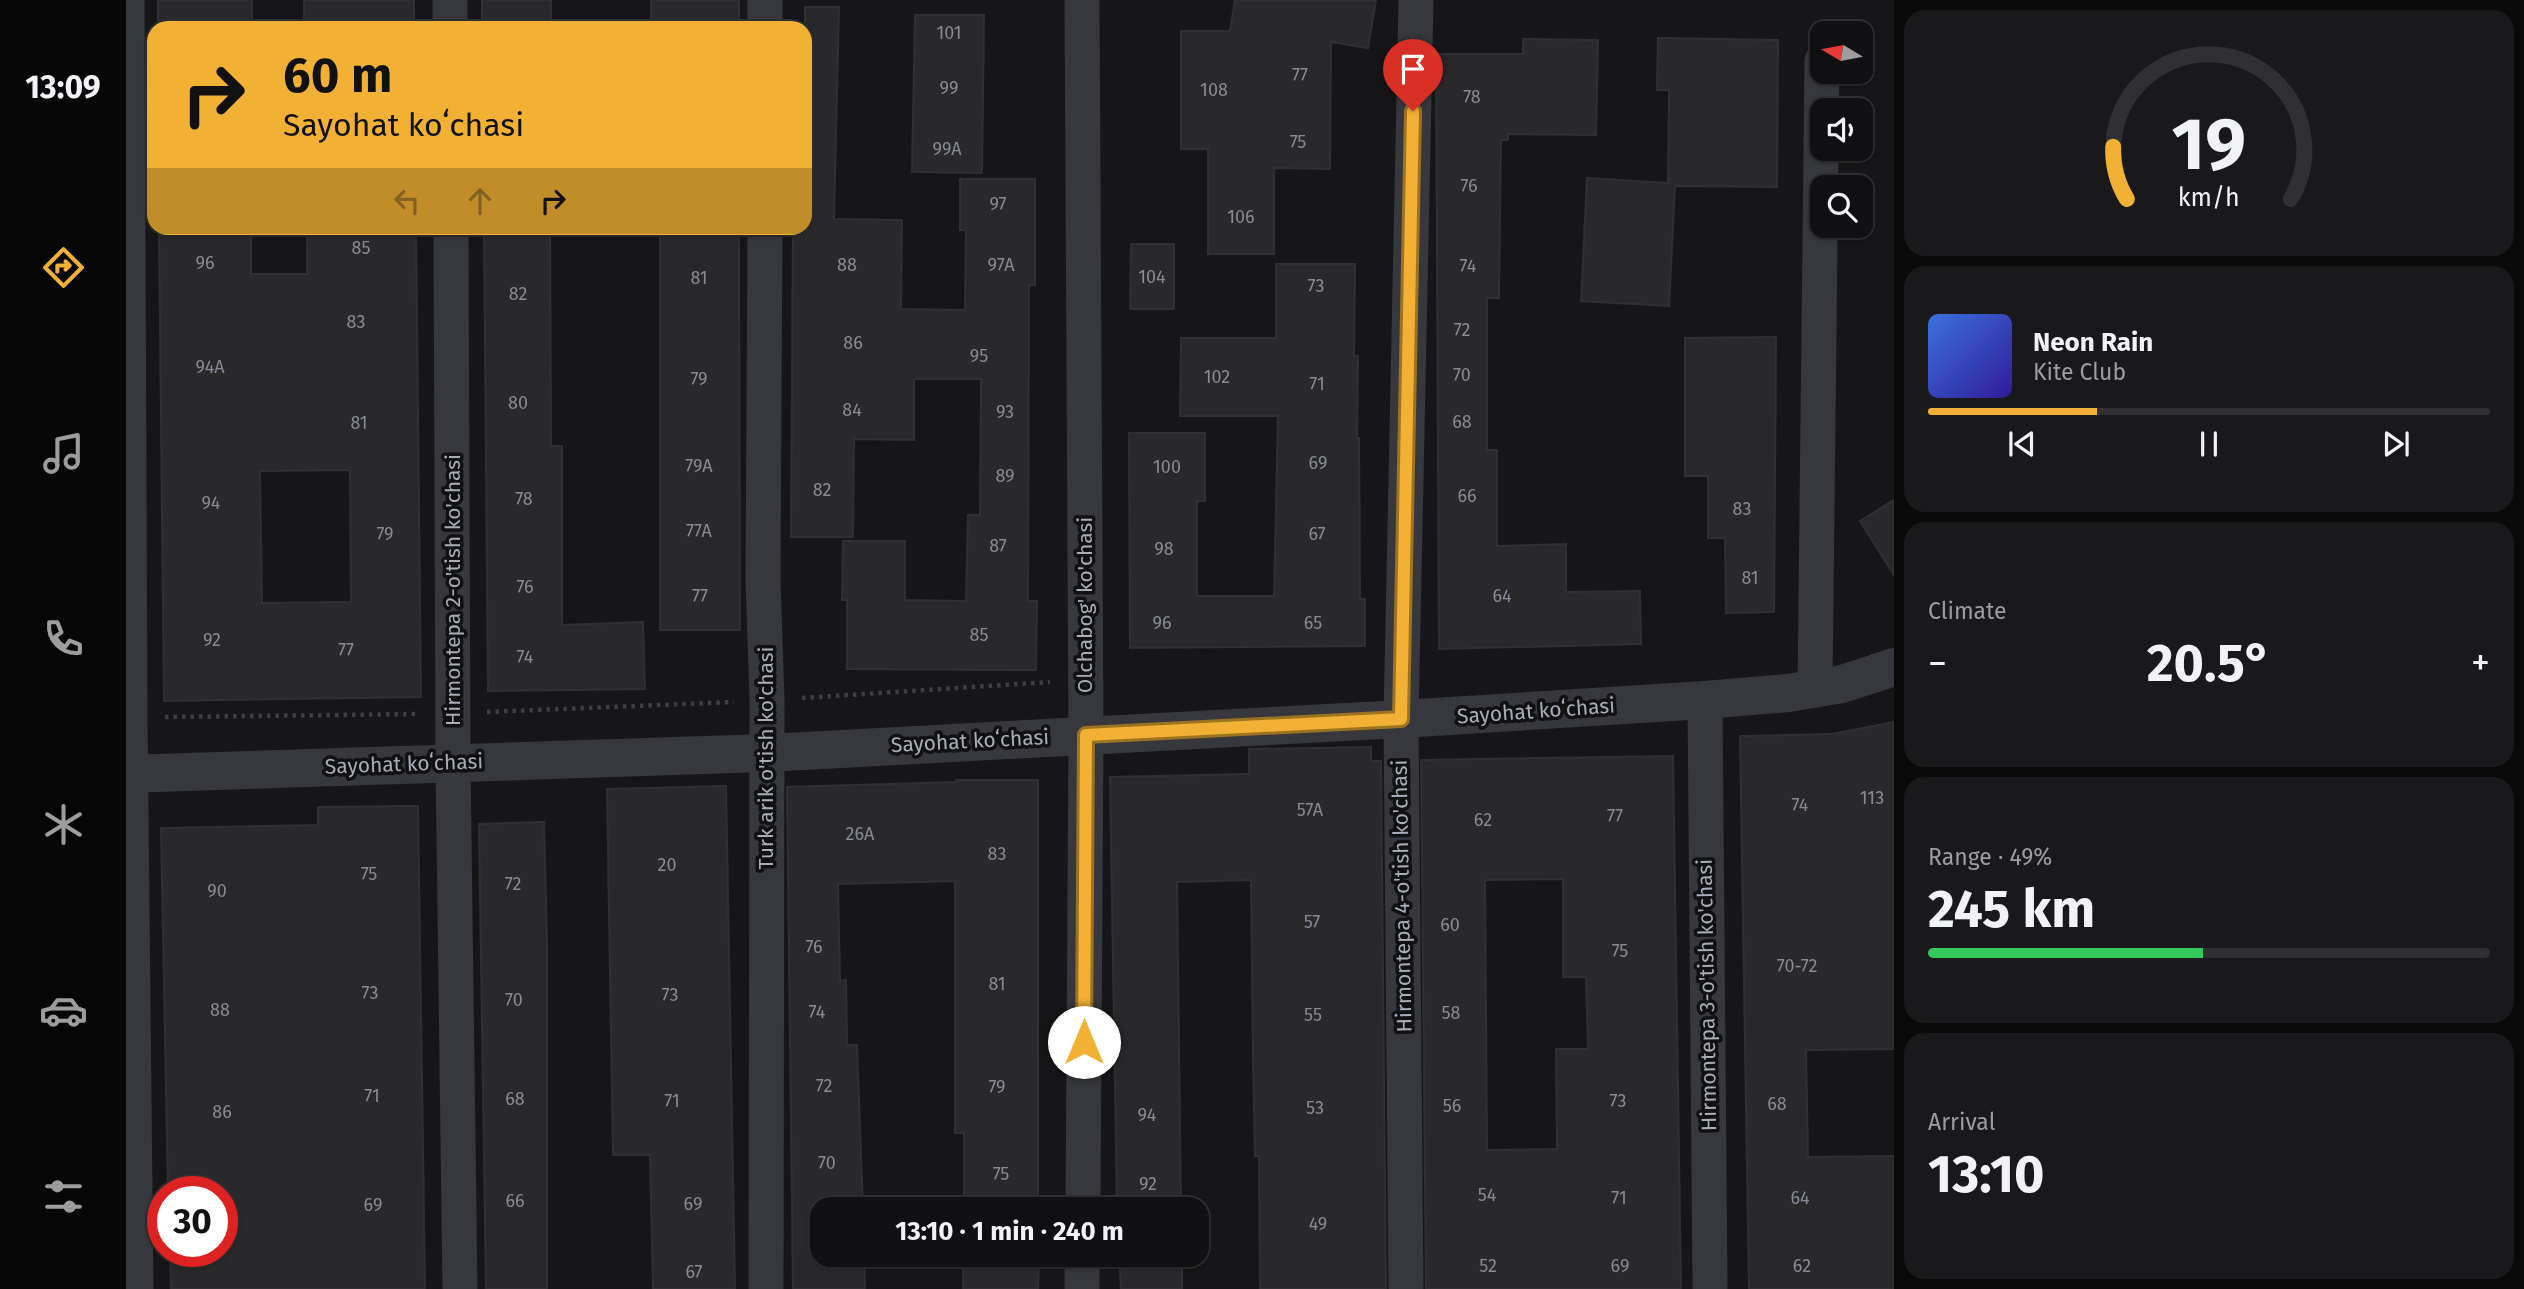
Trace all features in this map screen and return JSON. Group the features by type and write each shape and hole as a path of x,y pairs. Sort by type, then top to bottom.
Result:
{"street":[{"path":"127,0 128,774 136,1289"},
{"path":"450,0 450,21"},
{"path":"765,0 765,21"},
{"name":"Olchabog' ko'chasi","path":"1082,0 1086,735 1083,1197"},
{"name":"Hirmontepa 4-o'tish ko'chasi","path":"1406,1289 1401,719 1416,0"},
{"path":"1815,690 1822,84"},
{"name":"Hirmontepa 2-o'tish ko'chasi","path":"451,235 453,762 460,1289"},
{"name":"Turk arik o'tish ko'chasi","path":"765,235 763,580 767,700 766,1289"},
{"name":"Sayohat koʻchasi","path":"128,774 767,753 1705,701 1815,690 1894,667"},
{"name":"Hirmontepa 3-o'tish ko'chasi","path":"1705,701 1710,1289"},
{"path":"1082,1267 1082,1289"}],"path":[{"path":"130,717 453,714 767,700 1049,681"}],"building":[{"path":"158,0 252,0 252,21 158,21"},
{"path":"304,0 414,0 414,21 304,21"},
{"path":"482,0 551,0 551,21 482,21"},
{"path":"651,0 739,0 739,21 651,21"},
{"path":"1235,0 1376,0 1368,48 1331,42 1330,169 1274,168 1274,254 1208,254 1208,149 1181,149 1181,31 1230,31"},
{"path":"805,7 839,7 834,219 902,220 901,309 965,310 966,230 960,230 960,179 1035,179 1035,285 1029,285 1028,601 1037,601 1036,670 847,669 847,600 842,600 843,541 905,541 905,600 966,601 968,515 980,515 981,379 914,379 914,440 854,439 853,537 791,537 793,235 812,235 812,21 805,21"},
{"path":"915,15 984,15 982,173 912,172"},
{"path":"1658,38 1778,40 1777,187 1675,186 1669,306 1581,301 1587,178 1668,183 1669,90 1657,90"},
{"path":"1523,39 1598,40 1596,135 1508,134 1508,140 1501,140 1499,298 1487,298 1487,450 1497,450 1497,546 1566,544 1566,592 1640,591 1641,644 1439,649 1436,54 1523,54"},
{"path":"159,235 251,235 251,274 307,274 307,235 416,235 421,697 164,701","holes":["350,470 351,602 262,603 260,471"]},
{"path":"484,235 550,235 551,446 562,446 562,625 643,622 645,689 488,691"},
{"path":"660,235 739,235 740,630 660,630"},
{"path":"1131,244 1174,244 1174,309 1130,309"},
{"path":"1276,264 1355,264 1354,356 1358,356 1360,599 1365,599 1365,646 1130,648 1129,433 1205,433 1205,501 1197,501 1197,596 1274,596 1278,416 1180,416 1181,338 1276,338"},
{"path":"1776,337 1774,612 1726,613 1725,538 1708,538 1708,476 1685,476 1685,338"},
{"path":"1894,500 1894,575 1860,521"},
{"path":"1894,722 1894,1049 1806,1050 1808,1157 1894,1156 1894,1289 1749,1289 1740,736 1832,734"},
{"path":"1371,747 1371,761 1381,761 1386,1289 1260,1289 1251,880 1177,882 1181,1197 1117,1197 1110,777 1249,774 1249,749"},
{"path":"1673,756 1681,1289 1426,1289 1421,760","holes":["1563,879 1563,977 1586,977 1588,1049 1556,1049 1557,1149 1487,1150 1485,880"]},
{"path":"1038,780 1038,1197 964,1197 964,1133 955,1133 955,881 838,884 840,981 846,980 847,1045 857,1045 863,1197 810,1197 810,1267 864,1267 865,1289 793,1289 787,787"},
{"path":"726,786 735,1289 653,1289 650,1155 613,1155 607,789"},
{"path":"418,806 425,1289 171,1289 170,1267 238,1267 238,1176 168,1176 161,828 318,825 318,807"},
{"path":"544,822 547,944 547,1289 486,1289 479,824"},
{"path":"963,1267 1039,1267 1038,1289 963,1289"},
{"path":"1120,1267 1182,1267 1182,1289 1121,1289"}],"route":[{"path":"1084,1042 1086,735 1401,719 1413,111"}]}
